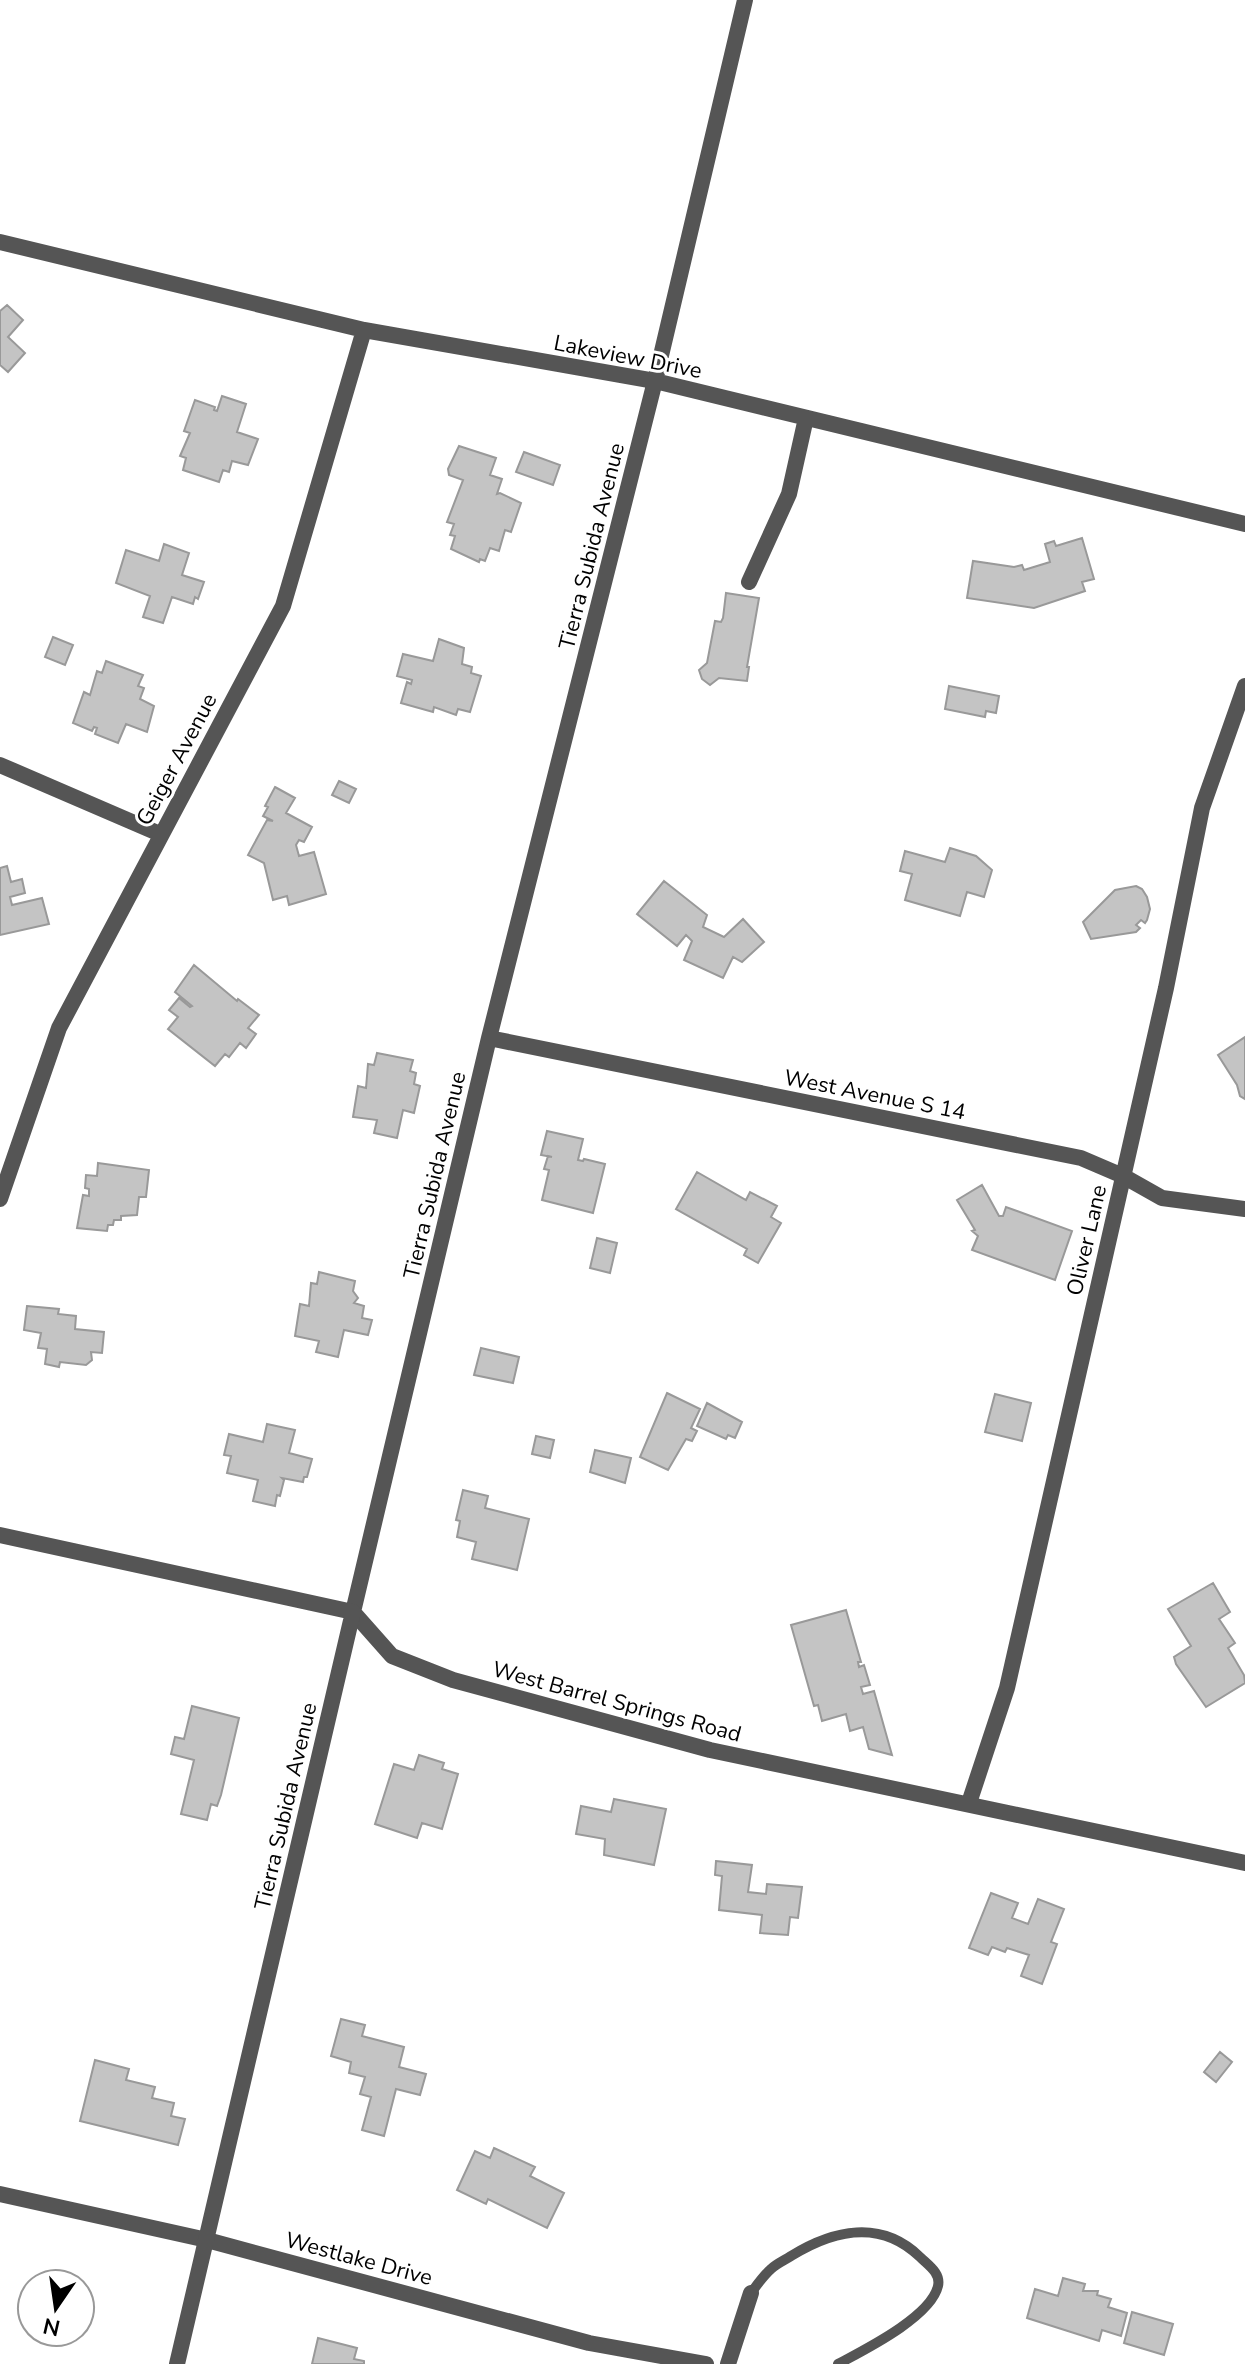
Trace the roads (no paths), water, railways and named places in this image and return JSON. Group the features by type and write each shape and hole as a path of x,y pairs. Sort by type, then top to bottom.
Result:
{"street":[{"name":"Tierra Subida Avenue","path":"177,2364 489,1038 655,381 745,0"},
{"name":"Lakeview Drive","path":"0,242 364,330 655,381 1245,524"},
{"name":"Geiger Avenue","path":"0,1199 59,1028 283,606 364,330"},
{"path":"749,582 789,494 806,418"},
{"name":"Oliver Lane","path":"969,1803 1007,1688 1166,988 1202,808 1245,686"},
{"path":"0,765 160,834"},
{"name":"West Avenue S 14","path":"489,1038 1081,1158 1123,1176 1162,1198 1245,1209"},
{"path":"0,1535 353,1612"},
{"name":"West Barrel Springs Road","path":"353,1612 392,1656 453,1680 710,1750 1245,1863"},
{"name":"Westlake Drive","path":"0,2194 207,2240 589,2343 706,2364"},
{"path":"728,2364 751,2293"}],"lane":[{"path":"751,2293 771,2269 805,2247 832,2235 857,2231 880,2233 915,2252 937,2274 939,2285 932,2299 909,2321 838,2364"}]}
